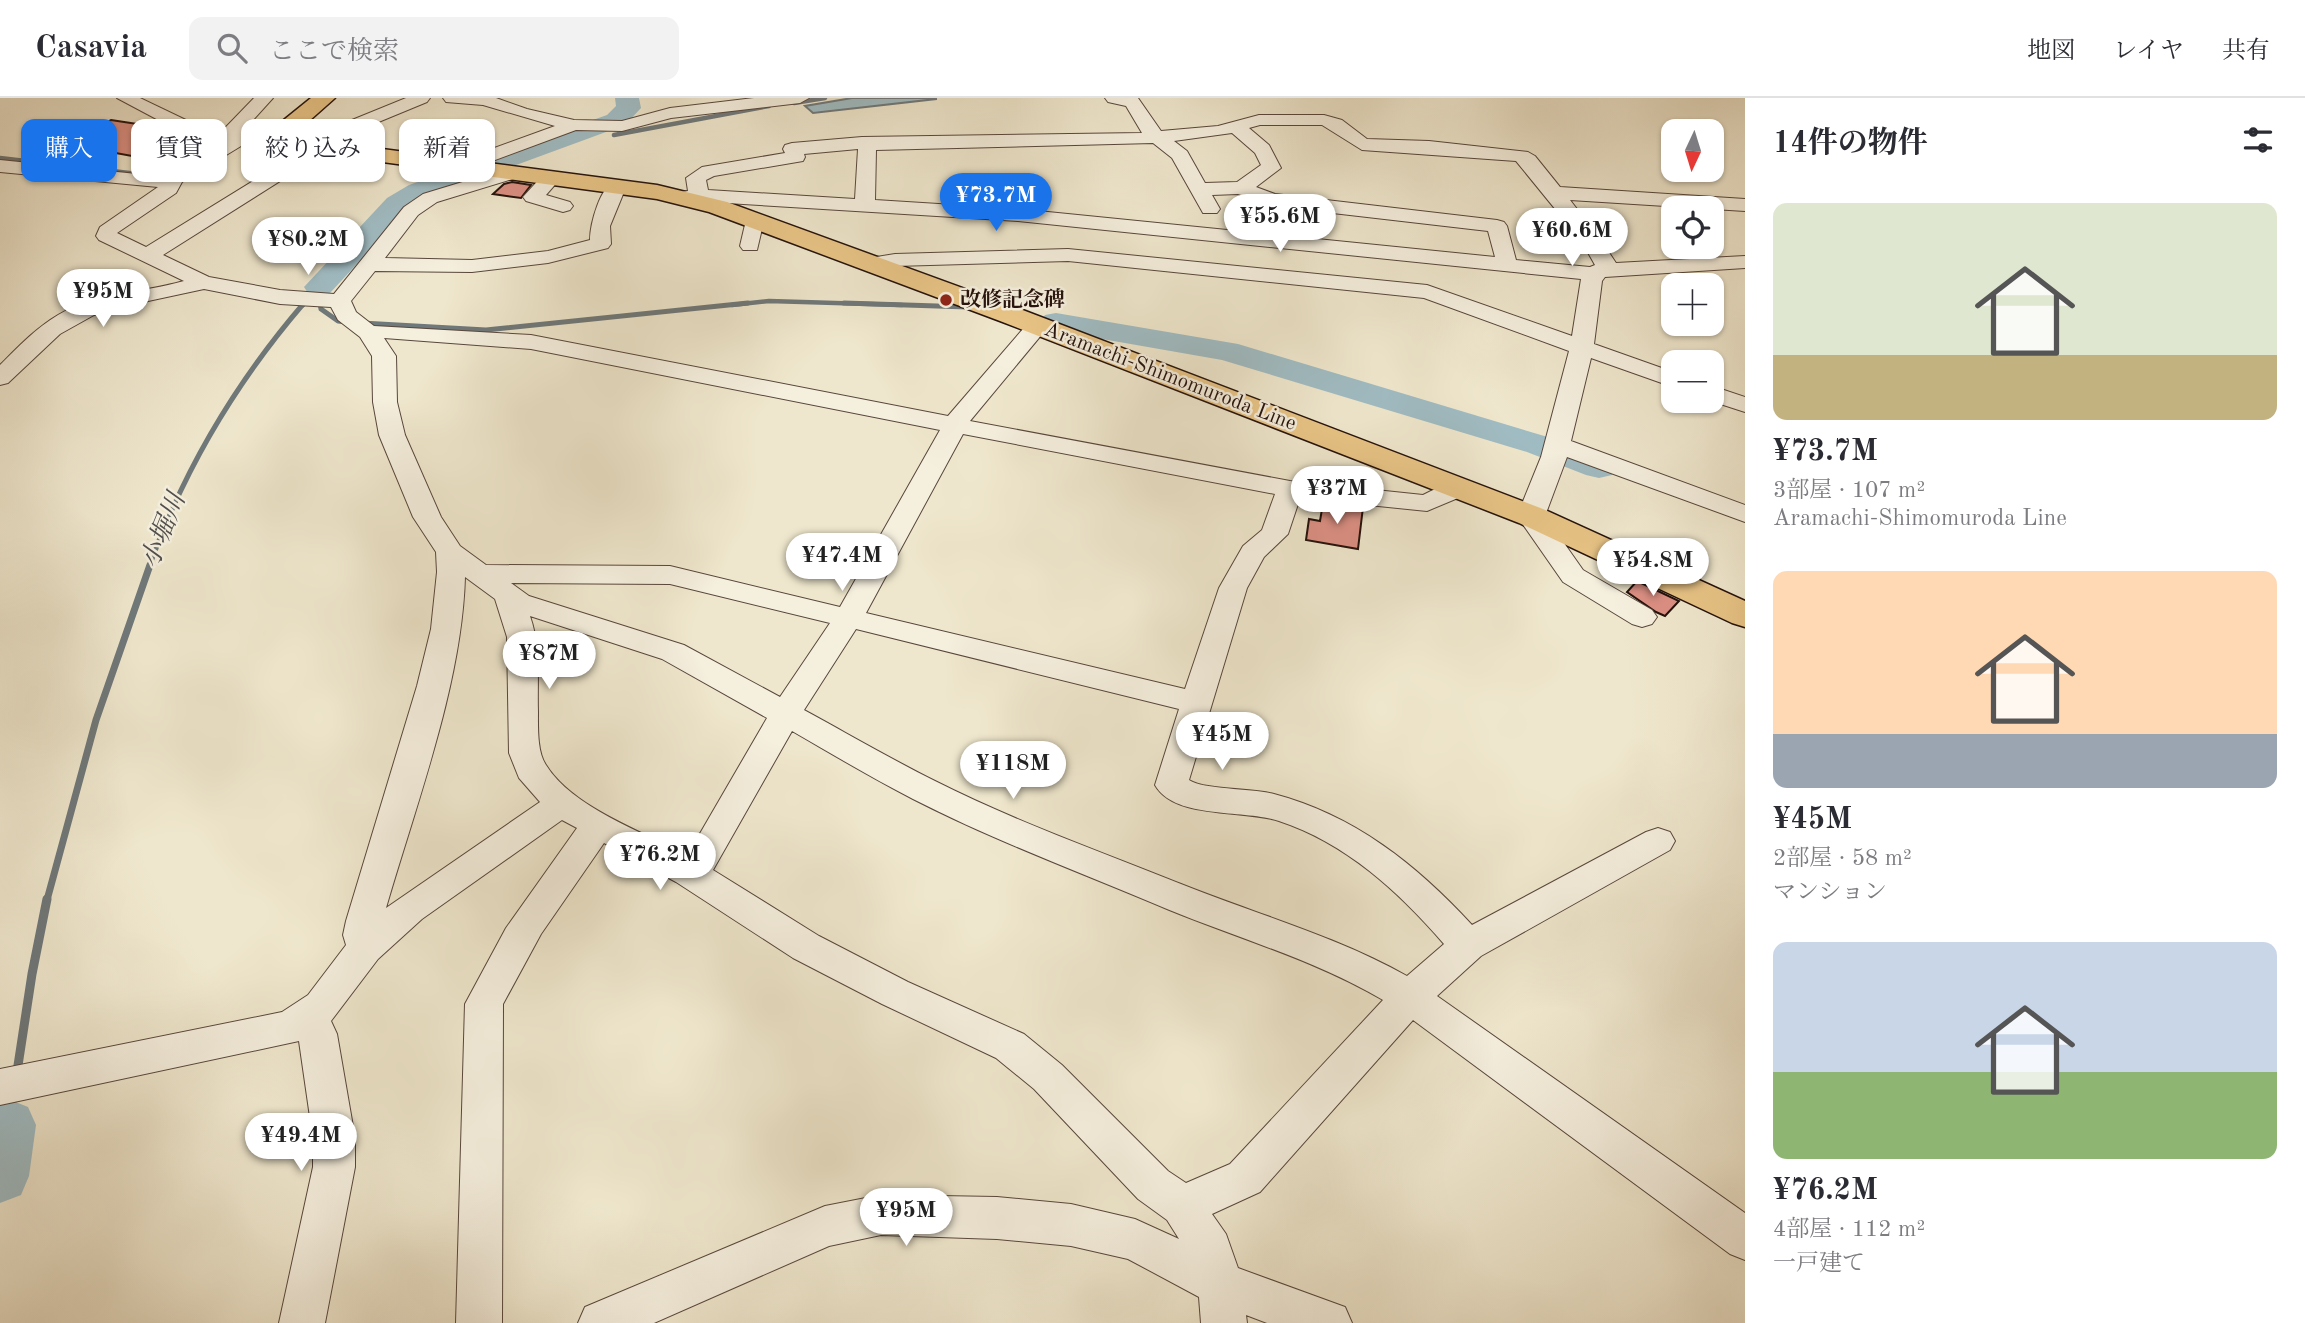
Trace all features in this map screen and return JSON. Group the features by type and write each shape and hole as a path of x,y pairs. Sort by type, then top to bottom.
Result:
{"main road":[{"path":"299,119 324,98"},
{"name":"Aramachi-Shimomuroda Line","path":"495,170 550,180 690,197 752,233 872,264 1453,485 1531,516 1745,615"}],"street":[{"path":"126,98 185,127 241,137"},
{"path":"264,98 236,136 172,183 169,189 107,231 106,236 203,282 280,297 351,316 384,331 531,342 1165,467 1241,478 1290,489 1427,503 1449,492 1453,485"},
{"path":"368,119 421,98"},
{"path":"452,98 485,100 577,125 622,126 662,106 748,106 800,98"},
{"path":"1114,98 1132,102 1144,122 1180,155 1190,176 1201,190 1228,270"},
{"path":"495,131 526,113"},
{"path":"1602,272 1591,240 1528,160 1521,156 1362,144 1336,124 1324,120 1259,120 1219,131 1135,139 862,143 792,149 796,157 709,171 696,178 690,197 1018,215 1602,272 1745,261"},
{"path":"495,163 577,125"},
{"path":"1201,190 1240,188 1251,184 1257,174 1271,168 1261,148 1234,127"},
{"path":"865,205 867,145"},
{"path":"0,166 172,183"},
{"path":"550,180 533,197 563,206"},
{"path":"146,256 265,182"},
{"path":"351,316 368,264 404,217 460,182"},
{"path":"368,264 472,266 548,257 601,244 600,226 616,187"},
{"path":"1240,188 1272,200 1497,226 1507,264"},
{"path":"1555,193 1745,205"},
{"path":"1016,254 1018,215"},
{"path":"872,264 894,260 1016,254 1068,255 1427,292 1661,376"},
{"path":"1602,272 1591,280 1582,347 1555,449 1531,516 1573,576 1642,617"},
{"path":"0,379 52,328 69,319 93,309 203,282"},
{"path":"351,316 384,356 385,402 392,435 427,517 450,552 519,603 673,652 924,790 997,824 1198,906 1295,941 1370,974 1410,997 1745,1240"},
{"path":"688,872 702,858 786,713 847,620 955,426 997,372 1037,327"},
{"path":"1724,397 1745,405"},
{"path":"1555,449 1745,514"},
{"path":"1290,489 1274,534 1253,552 1233,588 1172,785 1182,794 1245,800 1298,813 1329,825 1414,888 1468,945"},
{"path":"365,948 361,935 364,921 418,742 446,634 452,577 450,552"},
{"path":"478,574 670,575 847,620 1196,702"},
{"path":"508,595 522,637 525,753 531,770 564,806 688,872 806,947 895,993 1010,1046 1048,1077 1153,1185 1182,1206 1210,1248 1223,1303"},
{"path":"0,1087 291,1027 322,1006 365,948 409,909 526,827 564,806"},
{"path":"478,1323 484,1004 498,972 537,909 589,837 600,826"},
{"path":"1182,1206 1245,1178 1410,997 1468,945 1658,841"},
{"path":"302,1323 334,1167 334,1138 318,1034 309,1016"},
{"path":"601,1323 825,1227 881,1215 997,1218 1071,1225 1135,1240 1223,1303 1329,1323"}],"water":[{"path":"852,98 936,99 813,113 805,106"}],"building":[{"path":"117,121 131,123 131,156 117,153"},
{"path":"512,182 531,185 521,198 493,194 504,184"},
{"path":"1323,503 1363,507 1358,549 1306,540 1309,519 1320,521"},
{"path":"1637,581 1679,601 1665,616 1656,612 1627,592"}],"waterway":[{"name":"小堀川","path":"319,287 397,204 419,191 616,120 629,108 627,98"},
{"path":"794,103 825,98"},
{"path":"614,135 769,106"},
{"path":"0,158 131,173"},
{"name":"小堀川","path":"303,305 319,287"},
{"path":"320,298 321,305"},
{"path":"732,305 769,301 902,305"},
{"name":"小堀川","path":"149,567 178,496 214,428 256,364 304,303"},
{"path":"320,303 321,309 338,321 347,322"},
{"path":"362,323 486,330 748,303"},
{"path":"844,303 968,307"},
{"path":"1056,322 1227,351 1539,445 1599,467"},
{"name":"小堀川","path":"47,900 96,720 150,565"},
{"name":"小堀川","path":"17,1072 47,899"},
{"name":"小堀川","path":"0,1131 8,1125 13,1094"},
{"name":"小堀川","path":"0,1176 8,1125"}],"place":[{"name":"改修記念碑","path":"946,300"}]}
